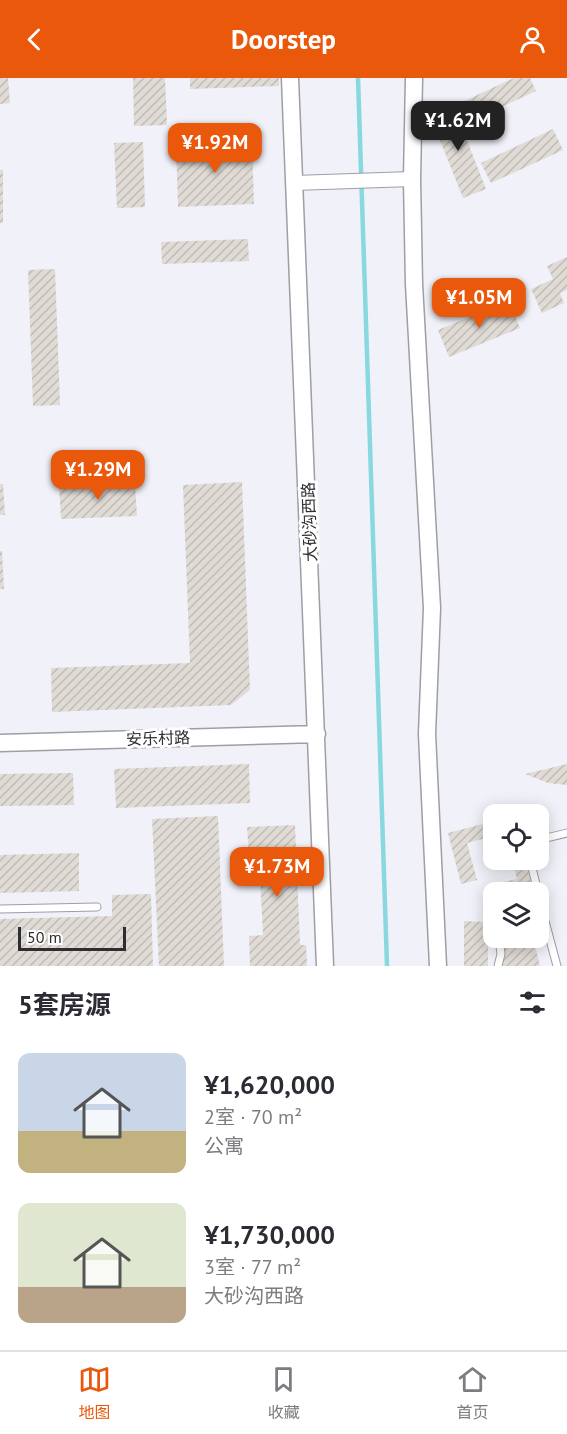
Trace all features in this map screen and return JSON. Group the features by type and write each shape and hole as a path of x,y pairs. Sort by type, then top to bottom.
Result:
{"street":[{"name":"大砂沟西路","path":"290,78 302,183 316,734 325,966"},
{"path":"414,78 412,179 414,284 432,608 427,734 438,966"},
{"path":"302,183 412,179"},
{"name":"安乐村路","path":"0,743 316,734"}],"lane":[{"path":"549,837 567,833"},
{"path":"0,909 98,907"},
{"path":"549,935 557,966"},
{"path":"498,966 500,948"}],"building":[{"path":"0,78 8,78 10,103 0,104"},
{"path":"133,78 165,78 167,125 134,126"},
{"path":"190,78 279,78 279,86 190,89"},
{"path":"514,78 530,78 536,91 467,123 458,104"},
{"path":"453,105 486,189 463,198 430,115"},
{"path":"553,129 563,150 491,183 481,163"},
{"path":"143,142 145,207 117,208 114,143"},
{"path":"252,142 254,204 178,207 176,145"},
{"path":"0,170 3,170 3,223 0,223"},
{"path":"248,239 249,261 162,264 161,242"},
{"path":"567,257 567,290 560,293 564,303 542,313 531,289 553,279 547,266"},
{"path":"55,269 60,405 33,406 28,270"},
{"path":"508,301 520,328 449,357 438,330"},
{"path":"242,482 250,690 231,705 52,712 51,668 190,663 183,485"},
{"path":"0,484 3,484 5,515 0,515"},
{"path":"135,484 137,516 61,519 59,486"},
{"path":"0,551 2,551 4,589 0,589"},
{"path":"249,764 250,803 116,808 114,769"},
{"path":"567,764 567,785 548,783 525,774"},
{"path":"73,773 74,805 0,806 0,774"},
{"path":"218,816 224,966 159,966 152,819"},
{"path":"483,824 483,839 467,843 477,880 461,884 448,833"},
{"path":"295,825 300,945 306,945 307,966 250,966 249,936 263,935 259,855 249,856 247,827"},
{"path":"79,853 79,891 0,893 0,855"},
{"path":"515,870 528,870 531,882 504,882 517,879"},
{"path":"151,894 153,966 0,966 0,919 112,916 112,895"},
{"path":"464,921 483,922 483,948 488,948 488,966 464,966"},
{"path":"503,948 536,948 540,966 502,966"}],"waterway":[{"path":"358,78 387,966"}]}
